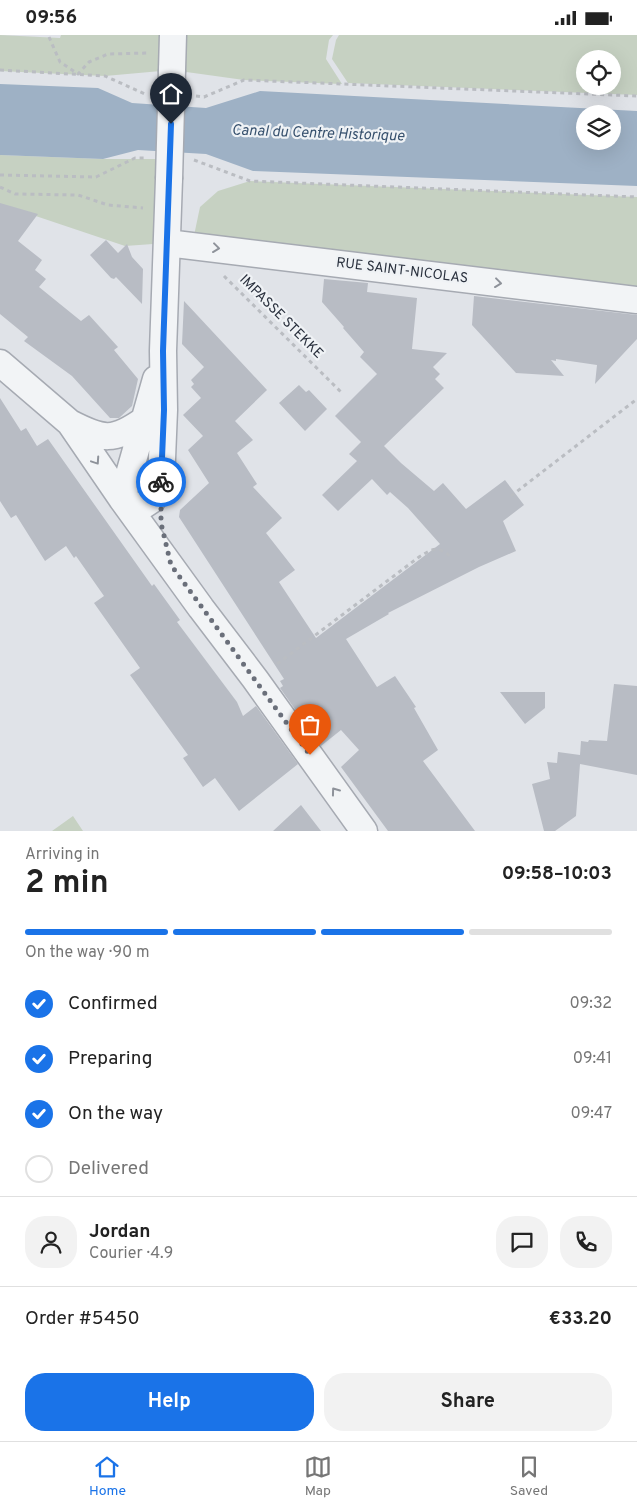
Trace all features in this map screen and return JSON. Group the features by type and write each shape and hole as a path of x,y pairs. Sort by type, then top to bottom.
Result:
{"street":[{"path":"171,565 161,523 161,483 164,410 163,351 173,51"},
{"name":"RUE SAINT-NICOLAS","path":"167,243 637,300"},
{"path":"122,499 163,351"},
{"path":"0,363 70,423 122,499 364,831"},
{"path":"70,423 89,432 110,437 126,433 144,420"},
{"path":"122,499 133,506 144,505 153,499 161,483"}],"path":[{"path":"48,37 60,62 78,75"},
{"path":"78,75 89,62 108,54 173,51"},
{"path":"0,70 105,76 144,94 152,94"},
{"path":"187,96 204,97 244,80 637,96"},
{"path":"0,175 96,177 135,158 153,159"},
{"path":"188,160 198,160 250,181 637,197"},
{"path":"0,187 16,194 78,195 108,205 168,209"},
{"name":"IMPASSE STEKKE","path":"223,276 343,394"},
{"path":"511,496 637,399"},
{"path":"255,679 433,548 443,550 452,558"}],"green space":[{"path":"0,35 60,38 61,35 333,35 329,40 326,59 342,84 244,80 172,70 105,76 0,71"},
{"path":"339,35 637,35 637,95 621,94 621,50 576,50 576,92 348,83 332,59"},
{"path":"0,155 103,159 170,159 167,243 125,246 0,204"},
{"path":"250,181 637,197 637,300 192,245 200,207 218,191"},
{"path":"73,816 83,831 52,831"}],"water":[{"name":"Canal du Centre Historique","path":"0,84 98,88 132,103 206,108 260,91 576,108 576,150 621,150 621,110 637,111 637,186 253,171 206,154 138,150 103,159 0,155"}],"building":[{"path":"0,203 38,214 18,241 42,260 35,270 46,279 39,287 81,321 89,315 118,347 114,350 138,379 132,406 119,418 110,418 72,376 24,341 28,337 0,314"},
{"path":"106,240 118,253 127,244 132,257 143,269 142,304 116,277 114,279 111,278 90,255"},
{"path":"324,279 368,283 367,292 417,298 412,349 447,353 433,367 440,374 435,379 444,388 384,446 434,491 443,483 466,509 505,480 524,505 503,521 516,551 479,567 388,613 346,639 377,687 395,676 416,707 414,708 438,750 423,761 475,831 388,831 341,767 359,750 341,730 321,746 280,688 283,686 280,681 284,679 179,517 180,510 209,483 188,450 203,436 183,415 201,398 191,387 194,384 191,380 204,367 182,344 184,301 267,390 235,421 253,440 237,453 257,484 253,487 282,518 266,533 295,570 279,582 316,638 440,544 408,508 390,492 387,495 372,479 338,511 322,495 357,461 349,454 361,442 335,416 377,374 360,357 364,352 322,302"},
{"path":"474,296 637,315 637,339 595,384 597,365 556,359 556,361 551,360 564,376 516,373 472,325"},
{"path":"299,385 306,392 309,390 327,409 305,431 279,403"},
{"path":"0,398 21,431 26,428 37,446 48,439 152,586 154,584 180,620 177,622 237,702 243,716 256,706 298,764 239,811 215,778 203,787 183,758 188,755 130,675 140,668 94,603 104,596 76,556 74,558 66,546 45,561 16,515 11,518 0,501"},
{"path":"614,684 637,686 637,775 580,764 576,816 555,831 544,831 532,784 550,779 547,762 557,763 558,752 580,755 581,741 607,741"},
{"path":"500,692 545,692 545,708 525,724"},
{"path":"301,805 321,831 273,831"}],"way so far":[{"path":"161,482 161,523 171,565 310,755"}],"route":[{"path":"161,482 164,410 163,351 171,124"}]}
